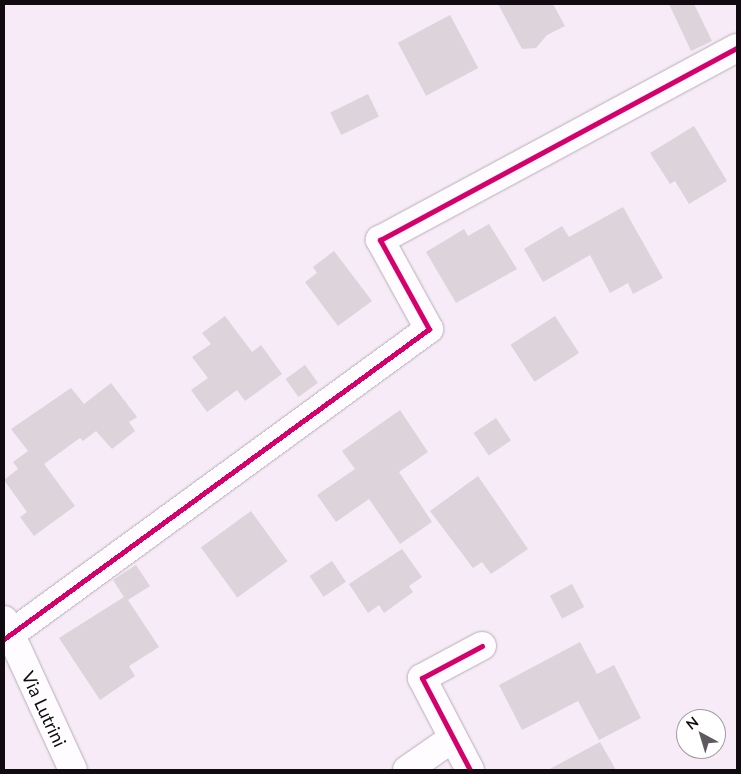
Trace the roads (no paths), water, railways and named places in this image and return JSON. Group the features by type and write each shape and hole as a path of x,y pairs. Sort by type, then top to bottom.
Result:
{"street":[{"path":"6,631 429,329 380,240 737,48"},
{"name":"Via Lutrini","path":"6,631 73,770"},
{"path":"470,770 422,678 482,646"},
{"path":"407,770 453,738"}]}
